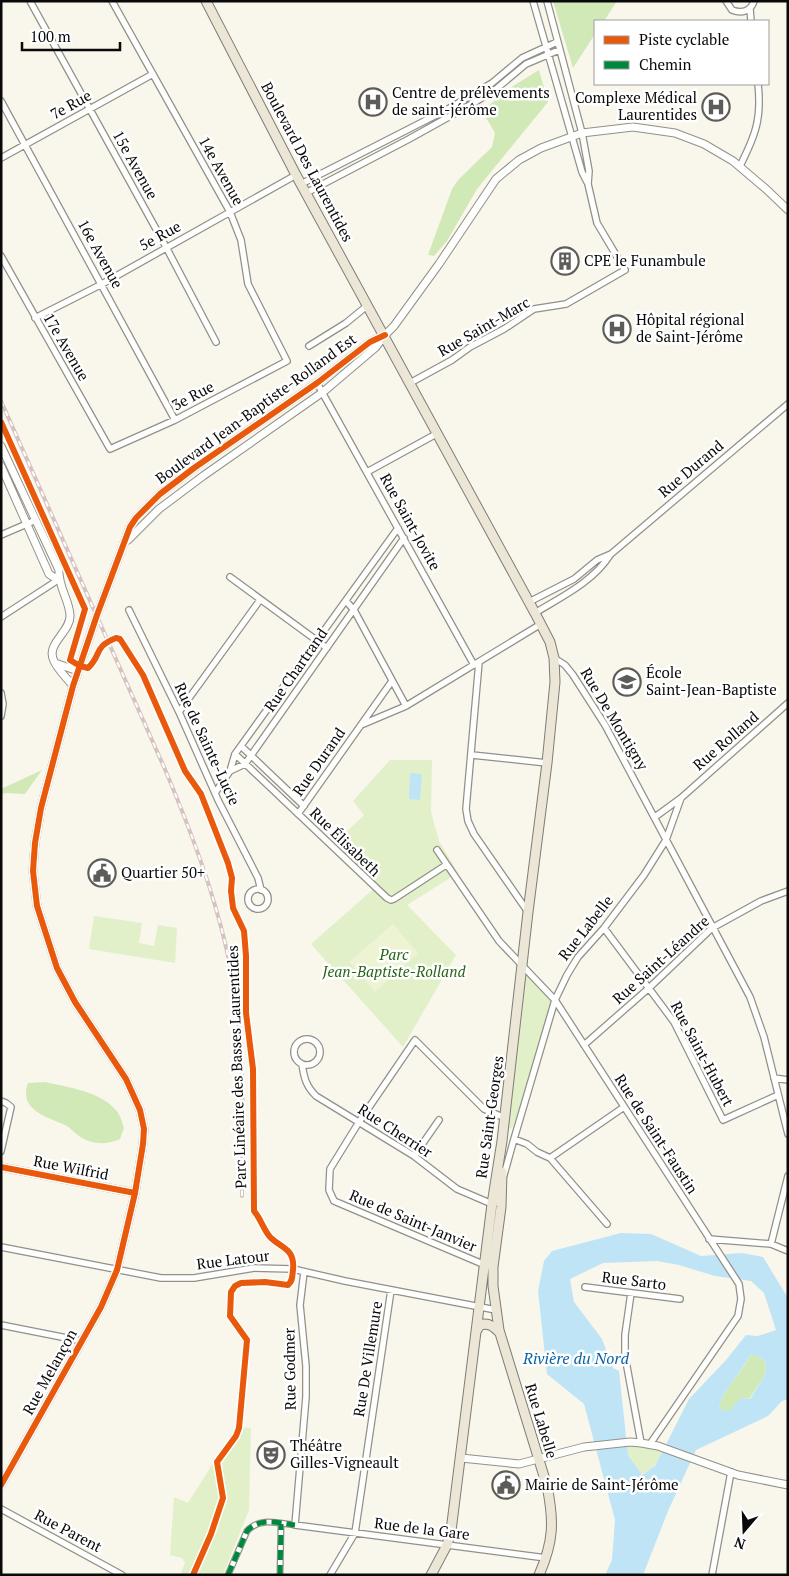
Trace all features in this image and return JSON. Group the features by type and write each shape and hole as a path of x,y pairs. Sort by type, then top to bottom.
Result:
{"main road":[{"name":"Boulevard Des Laurentides","path":"206,1 296,175 385,335"},
{"path":"385,335 541,624 550,642 554,658"},
{"name":"Rue Saint-Georges","path":"431,1575 447,1545 451,1531 461,1458 492,1204 505,1118 547,763 555,682 554,658"},
{"name":"Rue Labelle","path":"502,1141 501,1207 493,1267 496,1310 500,1333 547,1486 552,1512 552,1533 546,1558 538,1575"},
{"path":"477,1330 480,1325 487,1324 494,1326 500,1333"}],"street":[{"name":"15e Avenue","path":"30,1 166,247 216,342"},
{"name":"14e Avenue","path":"112,1 230,212 241,240 248,284 287,361"},
{"path":"534,1 571,136 582,172 588,184"},
{"path":"547,1 582,133 589,170 588,184"},
{"path":"726,1 729,7 737,12 750,9"},
{"path":"751,20 750,9 754,1"},
{"path":"304,188 468,98 492,83 522,58 557,42"},
{"path":"304,188 409,139 496,89 526,64 559,50"},
{"name":"7e Rue","path":"1,158 153,74"},
{"path":"740,166 754,136 761,104 758,85"},
{"name":"16e Avenue","path":"1,102 175,420"},
{"path":"385,335 394,326 439,264 496,179 519,160 571,136 634,127 675,133 704,144 740,166 788,210"},
{"name":"5e Rue","path":"35,318 102,284 296,175"},
{"name":"Rue Saint-Marc","path":"410,383 504,329 534,309 566,304 625,270 597,223 588,184"},
{"name":"17e Avenue","path":"1,256 110,449"},
{"path":"309,346 346,323 368,305"},
{"name":"Boulevard Jean-Baptiste-Rolland Est","path":"118,1270 135,1193 143,1144 144,1129 140,1110 126,1079 75,1002 57,968 37,906 33,871 35,843 41,808 78,671 130,527 150,504 194,468 317,383 370,342 385,335"},
{"name":"Boulevard Jean-Baptiste-Rolland Est","path":"126,542 159,509 323,392 376,347 385,335"},
{"name":"3e Rue","path":"110,449 175,420 287,361"},
{"name":"Rue Saint-Jovite","path":"317,383 398,528 477,663"},
{"name":"Rue Durand","path":"529,602 574,579 598,560 610,554 788,404"},
{"path":"367,472 438,432"},
{"path":"1,446 59,570 58,580 71,617 54,647 52,655 54,663 74,686"},
{"path":"224,447 230,457"},
{"path":"1,466 49,574 58,580"},
{"path":"194,468 200,478"},
{"path":"1,535 36,520"},
{"name":"Rue Chartrand","path":"215,793 230,771 235,754 398,528"},
{"name":"Rue Chartrand","path":"245,764 404,538"},
{"name":"Rue Durand","path":"535,613 580,585 603,566 610,554"},
{"path":"367,572 376,578"},
{"path":"230,577 327,648"},
{"path":"1,617 58,580"},
{"path":"179,712 260,600"},
{"path":"346,601 354,610 406,706"},
{"name":"Rue de Sainte-Lucie","path":"129,610 179,712 215,793 258,878 261,890"},
{"name":"Rue Durand","path":"361,725 406,706 541,624"},
{"name":"Rue De Montigny","path":"554,658 565,665 574,675 605,725 750,997 764,1037 788,1134"},
{"path":"54,663 78,671"},
{"path":"477,663 472,755 466,809 468,822 474,834 528,912"},
{"name":"Rue Durand","path":"298,814 392,682"},
{"path":"1,693 3,704 1,716"},
{"name":"Rue Rolland","path":"655,817 681,798 788,703"},
{"name":"Rue Élisabeth","path":"241,746 304,806"},
{"name":"Rue Élisabeth","path":"235,754 387,898 391,900 446,865"},
{"path":"472,755 547,763"},
{"path":"230,771 245,764"},
{"name":"Rue Rolland","path":"666,840 681,798"},
{"name":"Rue Labelle","path":"502,1185 555,1000 578,957 604,928 644,875 666,840"},
{"name":"Rue de Saint-Faustin","path":"437,850 499,941 555,1000 739,1284 741,1299 738,1316 650,1444"},
{"name":"Rue Saint-Léandre","path":"584,1044 649,988 712,928 761,901 787,891"},
{"name":"Rue Saint-Hubert","path":"604,928 674,1022 722,1120 778,1095"},
{"name":"Rue Cherrier","path":"302,1064 315,1063 320,1055 318,1046 312,1041 304,1040 297,1044 295,1048 296,1059 302,1064 305,1080 316,1096 414,1156 457,1189 492,1204"},
{"path":"359,1122 415,1040 484,1108 505,1118"},
{"path":"774,1078 788,1080"},
{"path":"1,1101 6,1102 11,1107 1,1151"},
{"path":"550,1158 624,1107"},
{"path":"414,1156 438,1120"},
{"name":"Rue de Saint-Janvier","path":"359,1122 330,1169 329,1190 334,1201 485,1265"},
{"path":"514,1139 527,1144 536,1152 550,1158 607,1224"},
{"name":"Rue Wilfrid","path":"1,1167 135,1193"},
{"path":"771,1244 785,1204 788,1176"},
{"path":"709,1239 771,1244 788,1251"},
{"name":"Rue Latour","path":"1,1247 152,1277 181,1279 269,1267 304,1272 496,1310"},
{"name":"Rue Melançon","path":"1,1485 82,1341 118,1270"},
{"name":"Rue Godmer","path":"295,1525 306,1397 306,1366 300,1305 304,1272"},
{"name":"Rue Sarto","path":"585,1287 680,1299"},
{"name":"Rue De Villemure","path":"330,1575 354,1533 391,1290"},
{"path":"631,1293 625,1335 625,1356 641,1443"},
{"path":"1,1325 82,1341"},
{"path":"461,1458 519,1464 586,1447 630,1442 658,1446 731,1472 758,1480 788,1485"},
{"path":"712,1575 731,1472"},
{"name":"Rue Parent","path":"1,1509 122,1575"},
{"path":"228,1575 247,1531 252,1526 261,1522 295,1525"},
{"path":"280,1575 282,1524"},
{"name":"Rue de la Gare","path":"295,1525 546,1558"}],"green space":[{"path":"553,1 617,1 605,20 594,20 594,36 573,68"},
{"path":"539,70 548,102 477,189 447,241 434,256 428,255 452,189 458,180 492,147 495,133 482,111 510,88"},
{"name":"Parc Jean-Baptiste-Rolland","path":"390,760 432,760 431,812 439,841 458,873 407,905 456,955 403,1047 311,944 378,885 335,843 364,815 353,801"},
{"path":"42,770 25,794 1,794 1,789"},
{"path":"94,916 142,923 139,943 154,946 158,925 177,928 175,963 89,949"},
{"path":"393,924 418,953 375,992 349,962"},
{"path":"523,966 555,1000 513,1127 510,1129 508,1125"},
{"path":"45,1082 75,1088 95,1095 112,1106 119,1115 124,1128 120,1139 105,1143 89,1141 77,1135 67,1126 37,1112 27,1100 28,1083"},
{"path":"752,1354 759,1356 766,1363 765,1375 749,1399 741,1398 729,1412 719,1409 722,1397"},
{"path":"236,1427 251,1428 249,1510 223,1575 180,1575 185,1563 182,1558 170,1555 174,1497 188,1503"},
{"path":"641,1443 663,1450 655,1466 641,1475 628,1455 626,1445"}],"water":[{"path":"410,773 422,774 420,800 409,799"},
{"name":"Rivière du Nord","path":"621,1233 651,1234 701,1256 742,1253 763,1257 788,1298 788,1399 782,1401 768,1416 696,1450 668,1511 643,1575 605,1575 612,1560 615,1520 584,1404 547,1374 538,1291 544,1261 552,1251","holes":["657,1261 679,1265 715,1276 751,1281 764,1293 776,1330 758,1336 746,1335 726,1360 689,1399 655,1466 642,1475 628,1455 619,1371 613,1368 602,1339 574,1302 570,1279 603,1263","751,1355 759,1356 766,1363 765,1375 750,1399 741,1398 729,1411 719,1409 722,1397"]}],"railway":[{"path":"1,401 164,767 210,888 227,951 238,1014 242,1082 242,1196"}],"marked path":[{"path":"228,1575 247,1531 252,1527 263,1522 295,1525"},
{"path":"280,1575 281,1524"}],"cycle path":[{"path":"1,1485 101,1307 117,1270 135,1193 143,1144 144,1129 140,1110 126,1079 75,1002 57,968 37,906 33,871 35,843 41,808 73,686 97,615 130,527 136,518 160,494 194,468 317,383 370,342 385,335"},
{"name":"Parc Linéaire des Basses Laurentides","path":"1,422 85,609 70,660 88,668 104,645 116,638 120,639 143,675 185,771 201,794 228,863 232,878 233,908 244,931 246,1013 253,1069 254,1211 271,1238 290,1254 293,1270 292,1280 288,1285 265,1282 241,1283 235,1286 231,1292 230,1316 247,1340 239,1428 236,1436 217,1462 223,1498 211,1534 193,1575"},
{"path":"1,1167 135,1193"}],"place":[{"name":"Centre de prélèvements de saint-jérôme","path":"373,102"},
{"name":"Complexe Médical Laurentides","path":"716,107"},
{"name":"CPE le Funambule","path":"565,261"},
{"name":"Hôpital régional de Saint-Jérôme","path":"617,329"},
{"name":"École Saint-Jean-Baptiste","path":"627,682"},
{"name":"Quartier 50+","path":"102,873"},
{"name":"Théâtre Gilles-Vigneault","path":"271,1455"},
{"name":"Mairie de Saint-Jérôme","path":"506,1485"}]}
